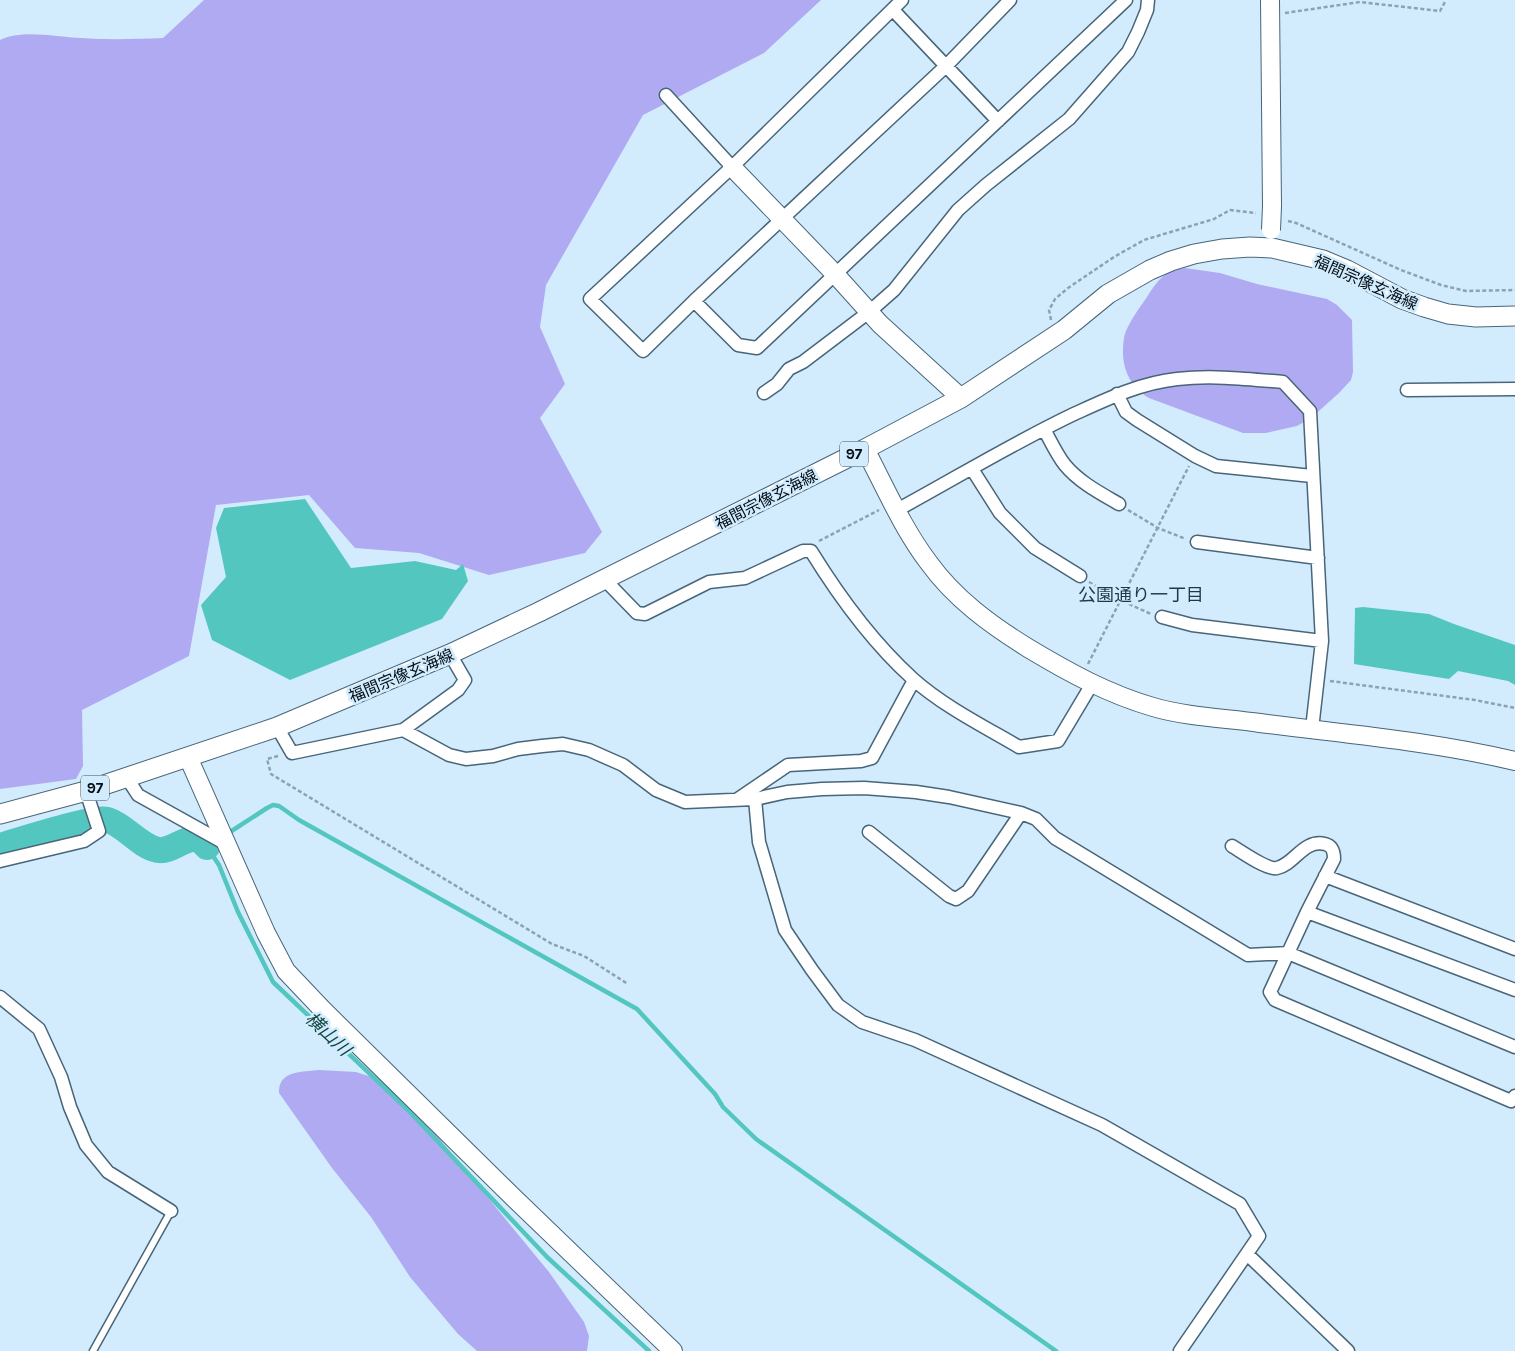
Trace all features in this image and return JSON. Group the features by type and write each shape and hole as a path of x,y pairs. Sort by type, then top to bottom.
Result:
{"main road":[{"name":"福間宗像玄海線","path":"0,814 86,791 277,727 450,654 865,449 961,398 1064,330 1108,294 1150,270 1194,254 1250,247 1272,239 1346,270 1402,299 1424,307 1448,314 1476,317 1515,316"}],"street":[{"path":"902,0 732,167 590,300 643,351 782,218 946,66 1010,0"},
{"path":"694,301 738,345 758,348 1126,0"},
{"path":"764,393 777,384 789,369 803,362 869,312 894,290 958,210 986,185 1069,119 1128,52 1147,10 1148,0"},
{"path":"1270,7 1272,239"},
{"path":"893,10 998,121"},
{"path":"666,95 880,324 961,398"},
{"path":"896,507 972,469 1044,429 1117,394 1137,387 1176,379 1205,377 1283,382 1310,411 1322,641 1312,729"},
{"path":"1407,390 1515,389"},
{"path":"1117,394 1126,412 1195,456 1216,466 1312,476"},
{"path":"1044,429 1065,465 1094,490 1119,504"},
{"path":"865,449 928,562 956,594 988,622 1086,681 1139,702 1175,712 1419,742 1468,750 1515,761"},
{"path":"972,469 1000,513 1035,548 1080,576"},
{"path":"1197,542 1318,558"},
{"path":"604,579 638,613 645,614 709,582 745,578 803,551 811,551 839,596 867,632 914,680 961,713 1019,748 1058,741 1086,681"},
{"path":"1162,617 1192,625 1322,641"},
{"path":"277,727 292,753 403,730 458,690 465,680 450,654"},
{"path":"738,799 788,765 861,761 872,758 914,680"},
{"path":"403,730 449,755 466,759 493,756 526,748 563,744 589,750 623,765 656,790 685,802 755,799 787,792 864,788 949,797 1020,813 1036,819 1055,838 1248,955 1288,953 1515,1047"},
{"path":"188,758 266,933 286,971 514,1199 672,1351"},
{"path":"127,778 138,795 226,844"},
{"path":"0,861 84,841 98,831 86,791"},
{"path":"755,799 759,842 785,930 838,1005 862,1022 915,1040 1102,1125 1240,1204 1259,1236 1180,1351"},
{"path":"869,832 949,896 956,899 968,891 1020,813"},
{"path":"1232,846 1269,868 1283,866 1301,850 1322,843 1334,851 1334,859 1270,992 1275,1000 1511,1101 1515,1096"},
{"path":"1326,876 1515,950"},
{"path":"1307,912 1515,990"},
{"path":"0,997 39,1029 61,1077 70,1107 86,1144 108,1172 171,1212"},
{"path":"1247,1254 1348,1351"}],"lane":[{"path":"93,1351 171,1212"}],"path":[{"path":"1270,7 1310,10 1360,2 1440,11 1446,0"},
{"path":"1086,681 1120,600 1195,456"},
{"path":"1119,504 1158,528 1197,542"},
{"path":"811,551 814,544 896,507"},
{"path":"1080,576 1120,600 1162,617"},
{"path":"1318,680 1475,700 1515,708"},
{"path":"292,753 267,759 271,774 552,944 584,956 628,984"}],"shaded area":[{"path":"204,0 821,0 764,53 643,115 546,285 540,327 565,384 540,418 602,532 585,553 489,575 419,553 355,548 309,495 216,505 189,656 82,710 83,766 76,779 0,789 0,40 29,34 101,39 163,38"},
{"path":"1185,268 1220,273 1257,284 1327,299 1337,305 1352,320 1353,372 1351,380 1311,418 1297,426 1266,433 1243,433 1149,398 1141,393 1130,380 1124,365 1123,347 1125,333 1137,311 1160,280 1170,272"},
{"path":"305,499 351,568 415,561 456,570 463,564 468,581 442,619 290,680 212,640 201,605 226,577 216,528 224,508"},
{"path":"1363,607 1429,614 1515,645 1515,685 1508,681 1458,671 1449,679 1354,664 1355,608"},
{"path":"319,1070 356,1072 381,1080 405,1097 549,1272 584,1322 589,1336 587,1351 477,1351 458,1334 410,1277 371,1217 332,1168 279,1093 280,1085 287,1076 299,1072"}],"waterway":[{"path":"227,834 267,808 273,805 279,806 299,820 637,1009 715,1094 723,1107 756,1139 1056,1351"},
{"name":"横山川","path":"0,846 39,834 101,819 115,823 151,848 158,850 168,849 187,840 198,838 207,847"},
{"name":"横山川","path":"216,841 207,847 219,865 238,912 273,982 408,1110 547,1257 649,1351"}],"district":[{"name":"公園通り一丁目","path":"1141,595"}]}
